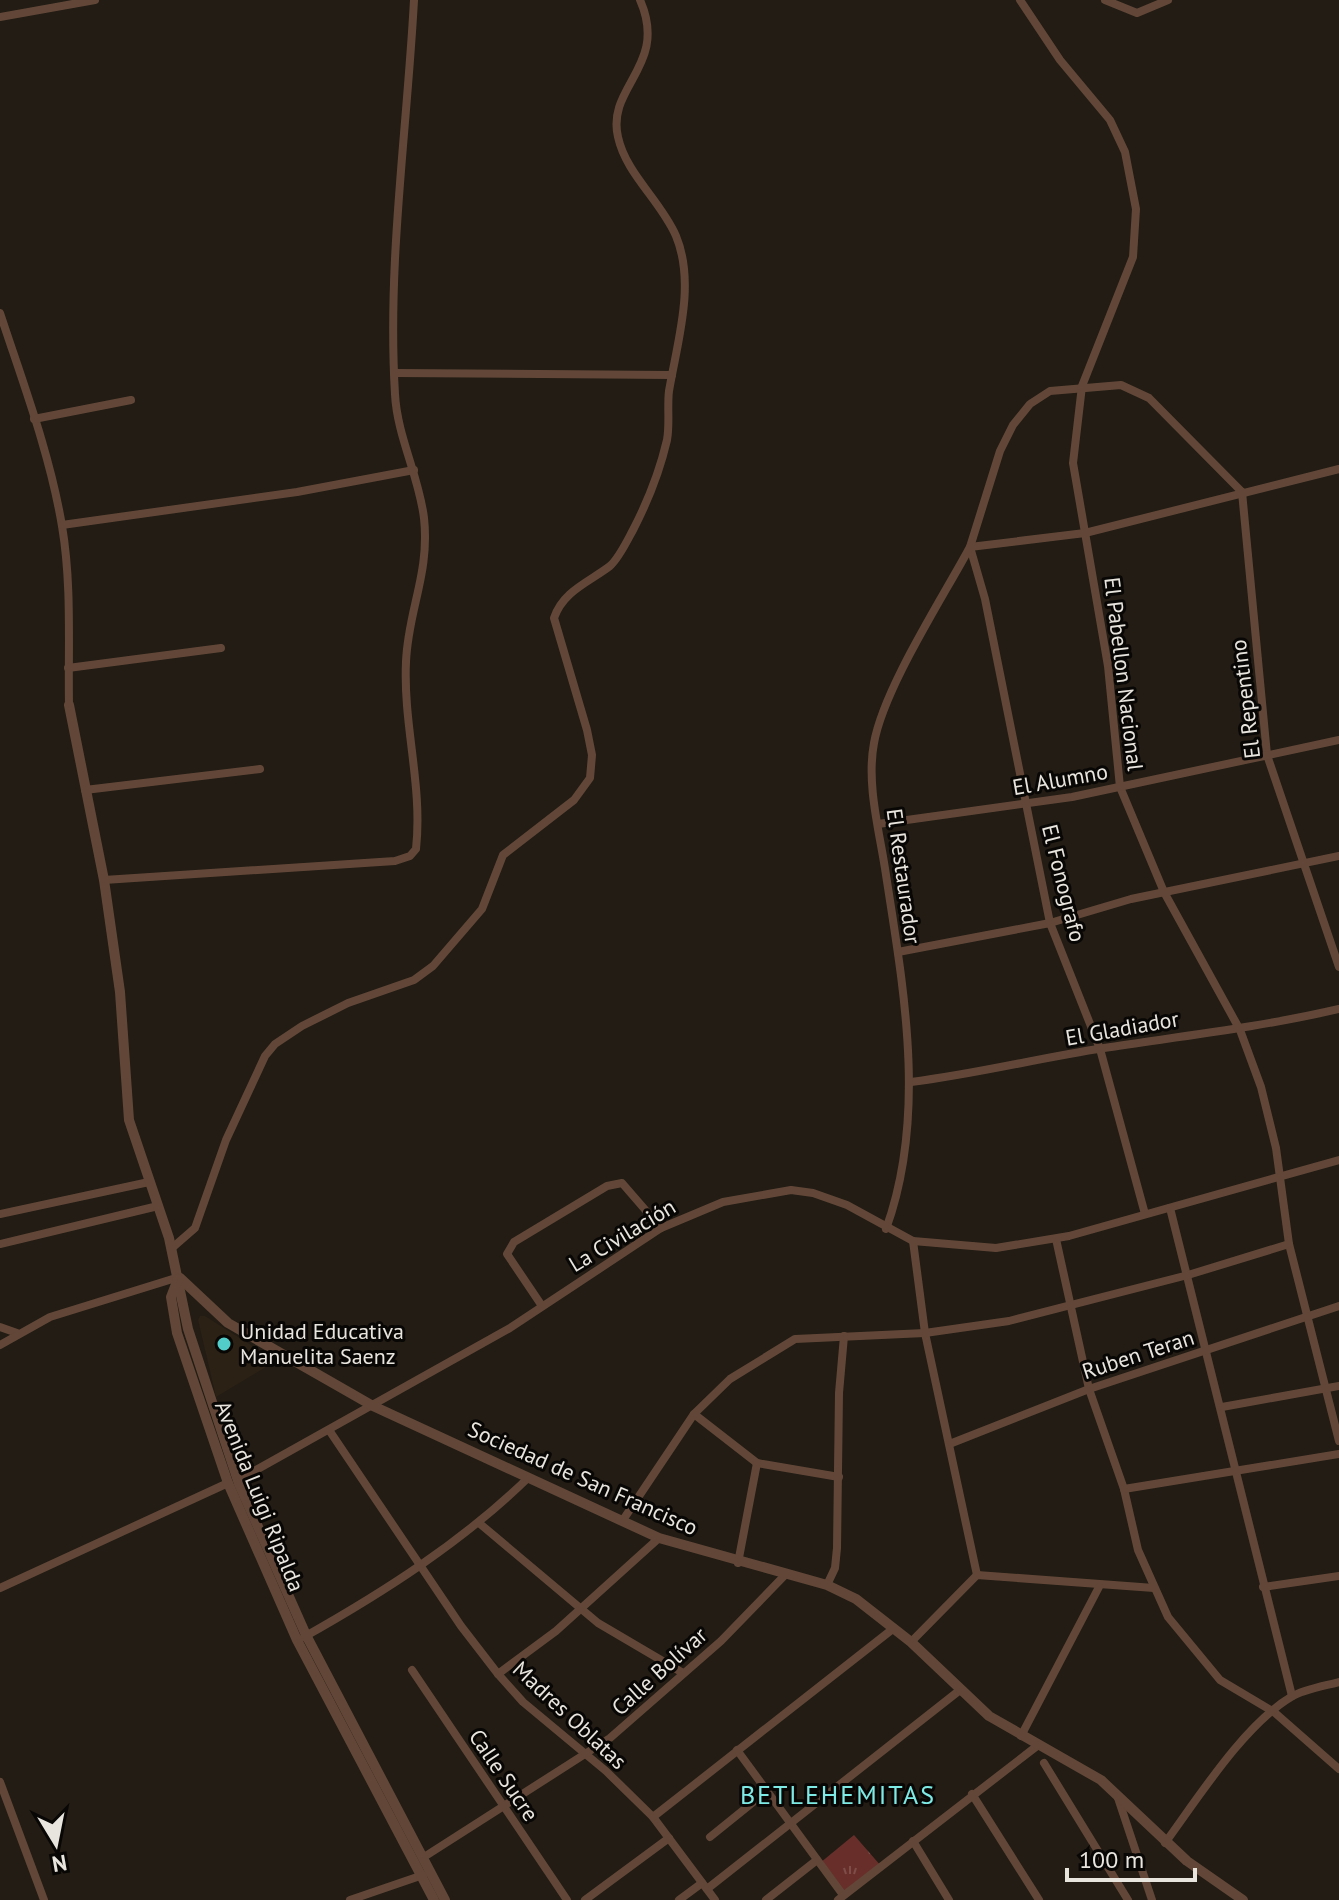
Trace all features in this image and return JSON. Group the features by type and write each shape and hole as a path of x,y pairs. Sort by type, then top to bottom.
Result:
{"street":[{"path":"0,17 95,0"},
{"path":"104,880 395,861 410,856 416,849 417,787 406,711 406,660 427,557 424,515 395,398 393,300 414,0"},
{"path":"172,1248 195,1228 226,1140 265,1056 275,1044 302,1026 348,1003 414,980 433,966 482,909 503,855 574,800 590,778 592,755 587,730 554,618 558,606 569,595 613,564 633,530 667,438 672,375 682,322 678,245 617,135 617,113 621,99 645,59 646,26 640,0"},
{"name":"El Pabellon Nacional","path":"1020,0 1060,60 1110,120 1132,180 1136,209 1133,257 1082,386 1073,463 1108,666 1120,787 1164,892 1240,1030 1261,1087 1280,1176 1289,1244 1339,1441"},
{"path":"1105,0 1137,13 1168,0"},
{"path":"0,313 34,419 62,525 69,705"},
{"path":"394,373 672,375"},
{"name":"El Restaurador","path":"886,1229 903,1175 911,1082 898,952 872,774 874,743 884,711 970,547 1000,451 1013,425 1030,404 1050,391 1121,385 1149,398 1242,492"},
{"path":"34,419 131,400"},
{"path":"970,547 1085,533 1339,469"},
{"path":"62,525 297,492 414,470"},
{"name":"El Repentino","path":"1242,492 1267,755 1339,967"},
{"name":"El Fonografo","path":"970,547 985,599 1050,923 1100,1049 1145,1214"},
{"path":"68,668 221,648"},
{"name":"Avenida Luigi Ripalda","path":"69,705 104,880 120,992 125,1099 172,1248 188,1329 233,1482 302,1638 427,1874 445,1900"},
{"name":"El Alumno","path":"878,824 1027,804 1339,740"},
{"path":"85,790 260,769"},
{"path":"898,952 1050,923 1164,892 1339,856"},
{"name":"El Gladiador","path":"911,1082 964,1076 1100,1049 1240,1030 1339,1009"},
{"name":"La Civilación","path":"0,1588 233,1482 510,1328 661,1228 723,1202 791,1190 813,1193 847,1205 913,1241 996,1248 1056,1239 1339,1160"},
{"path":"0,1214 149,1182"},
{"path":"542,1306 507,1254 514,1242 607,1186 622,1183 661,1228"},
{"path":"0,1244 158,1206"},
{"path":"1170,1208 1292,1696"},
{"path":"1056,1239 1089,1389 1124,1489 1131,1528 1154,1588 1179,1633 1220,1680 1274,1712 1339,1769"},
{"path":"913,1241 925,1333 952,1443 977,1575"},
{"path":"623,1520 694,1414 730,1379 795,1339 925,1333 1009,1321 1188,1275 1289,1244"},
{"path":"0,1345 17,1333 109,1296 179,1277"},
{"name":"Sociedad de San Francisco","path":"179,1277 228,1323 373,1406 659,1538 738,1563 827,1585 867,1606 911,1642 989,1716 1101,1780 1165,1843 1202,1874 1243,1900"},
{"name":"Ruben Teran","path":"952,1443 1089,1389 1339,1306"},
{"path":"0,1327 17,1333"},
{"path":"827,1585 835,1568 839,1393 844,1336"},
{"path":"1222,1407 1339,1386"},
{"path":"694,1414 757,1463 839,1477"},
{"name":"Madres Oblatas","path":"329,1430 461,1626 498,1674 523,1702 587,1755 653,1817 715,1900"},
{"path":"1124,1489 1339,1454"},
{"path":"738,1563 757,1463"},
{"path":"302,1638 422,1565 479,1523 528,1478"},
{"path":"479,1523 613,1634 683,1673"},
{"path":"498,1674 556,1631 659,1538"},
{"name":"Calle Bolívar","path":"424,1857 587,1755 683,1673 785,1575"},
{"path":"977,1575 1099,1587 1154,1588"},
{"path":"911,1642 977,1575"},
{"path":"1263,1587 1339,1576"},
{"path":"1021,1736 1099,1587"},
{"path":"653,1817 894,1628"},
{"name":"Avenida Luigi Ripalda","path":"302,1638 424,1857 434,1900"},
{"name":"Calle Sucre","path":"412,1670 567,1900"},
{"path":"1165,1843 1218,1770 1274,1712 1292,1696 1339,1682"},
{"path":"679,1900 705,1886 960,1690"},
{"path":"843,1895 1037,1746"},
{"path":"737,1750 843,1895 853,1900"},
{"path":"1044,1763 1128,1900"},
{"path":"0,1782 44,1900"},
{"path":"710,1837 767,1791"},
{"path":"1116,1793 1152,1900"},
{"path":"972,1794 1039,1900"},
{"path":"585,1900 669,1838"},
{"path":"913,1841 949,1900"},
{"path":"766,1900 817,1860"},
{"path":"350,1900 427,1874"}],"shaded area":[{"name":"Unidad Educativa Manuelita Saenz","path":"200,1316 205,1316 276,1361 216,1397 198,1320"}],"green space":[{"path":"854,1835 881,1866 843,1895 820,1863"}],"place":[{"name":"Unidad Educativa Manuelita Saenz","path":"224,1344"}],"district":[{"name":"BETLEHEMITAS","path":"838,1794"}]}
